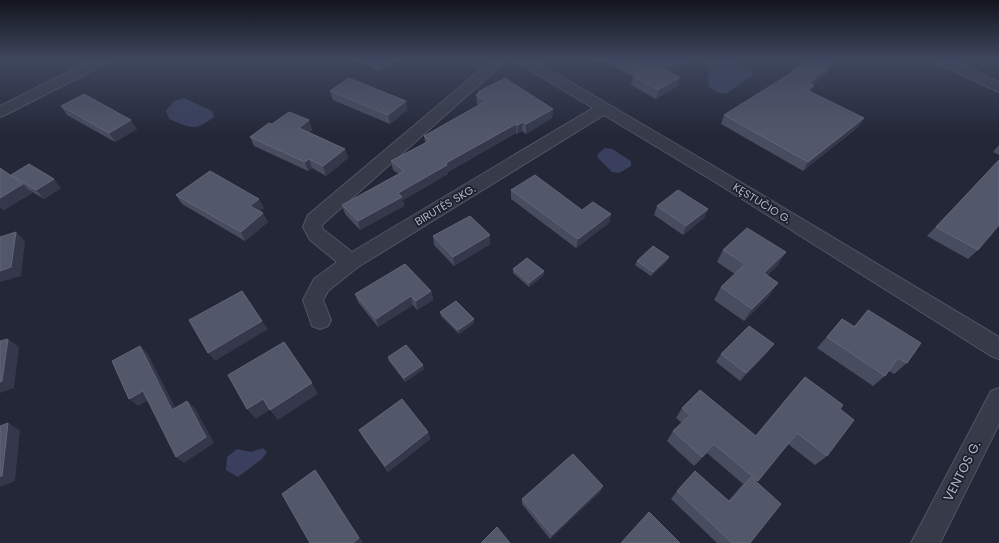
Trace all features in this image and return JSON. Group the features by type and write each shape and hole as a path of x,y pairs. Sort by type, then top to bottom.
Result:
{"street":[{"path":"0,112 52,85"},
{"path":"351,262 317,235 312,227 315,220 471,85"},
{"name":"KĘSTUČIO G.","path":"566,85 735,186 999,349"},
{"name":"BIRUTĖS SKG.","path":"320,320 313,300 321,285 351,262 604,108"},
{"name":"VENTOS G.","path":"925,543 999,399"}],"water":[{"path":"709,85 738,85 727,93 719,92"},
{"path":"184,98 212,111 214,117 197,127 182,125 169,119 166,111 174,101"},
{"path":"605,148 612,149 631,161 631,166 619,173 612,172 597,157"},
{"path":"263,448 267,452 262,459 238,477 226,470 227,457 237,449 251,452"}],"building":[{"path":"338,85 367,85 406,101 388,115 330,91"},
{"path":"491,85 516,85 553,109 526,124 523,122 518,125 516,124 446,163 447,165 398,193 402,197 358,221 342,205 404,171 391,161 429,141 424,136 486,101 476,95 480,93 478,92"},
{"path":"650,85 666,85 658,90"},
{"path":"771,85 813,85 814,86 807,90 864,118 808,162 724,115"},
{"path":"84,94 131,120 109,133 61,106"},
{"path":"289,112 309,120 299,128 345,149 323,166 309,159 305,162 250,137 269,123 272,124"},
{"path":"999,160 999,225 978,250 936,227"},
{"path":"29,164 54,179 36,190 11,175"},
{"path":"0,168 23,184 0,198"},
{"path":"210,171 259,199 250,206 263,213 241,232 176,195"},
{"path":"535,175 582,210 593,202 611,214 578,239 511,190"},
{"path":"678,190 708,209 686,226 657,206"},
{"path":"470,216 490,235 453,257 433,236"},
{"path":"747,228 786,252 764,273 778,283 752,309 721,287 745,264 723,250"},
{"path":"16,232 11,267 0,271 0,237"},
{"path":"653,246 669,257 653,272 637,261"},
{"path":"527,258 544,271 529,283 513,269"},
{"path":"405,264 431,291 416,301 411,296 376,319 355,294"},
{"path":"242,291 262,321 208,353 189,320"},
{"path":"456,301 474,319 458,330 440,312"},
{"path":"868,310 921,343 907,363 898,358 885,376 827,337 842,319 855,327"},
{"path":"749,326 774,344 746,373 721,354"},
{"path":"8,339 2,381 0,382 0,341"},
{"path":"284,342 312,383 270,410 263,399 247,409 228,375"},
{"path":"406,345 423,365 404,378 388,357"},
{"path":"140,346 172,410 187,401 206,437 176,457 143,391 129,399 112,361"},
{"path":"805,377 843,405 840,409 854,420 827,456 797,433 758,481 714,444 702,457 673,431 690,415 682,408 700,390 756,436"},
{"path":"402,399 428,432 385,466 359,430"},
{"path":"8,423 2,476 0,476 0,426"},
{"path":"573,454 603,486 552,535 522,499"},
{"path":"315,470 359,538 353,543 310,543 282,494"},
{"path":"695,471 730,502 751,477 781,504 750,543 732,543 677,491"},
{"path":"649,512 680,543 621,543"},
{"path":"497,527 510,543 481,543"}]}
